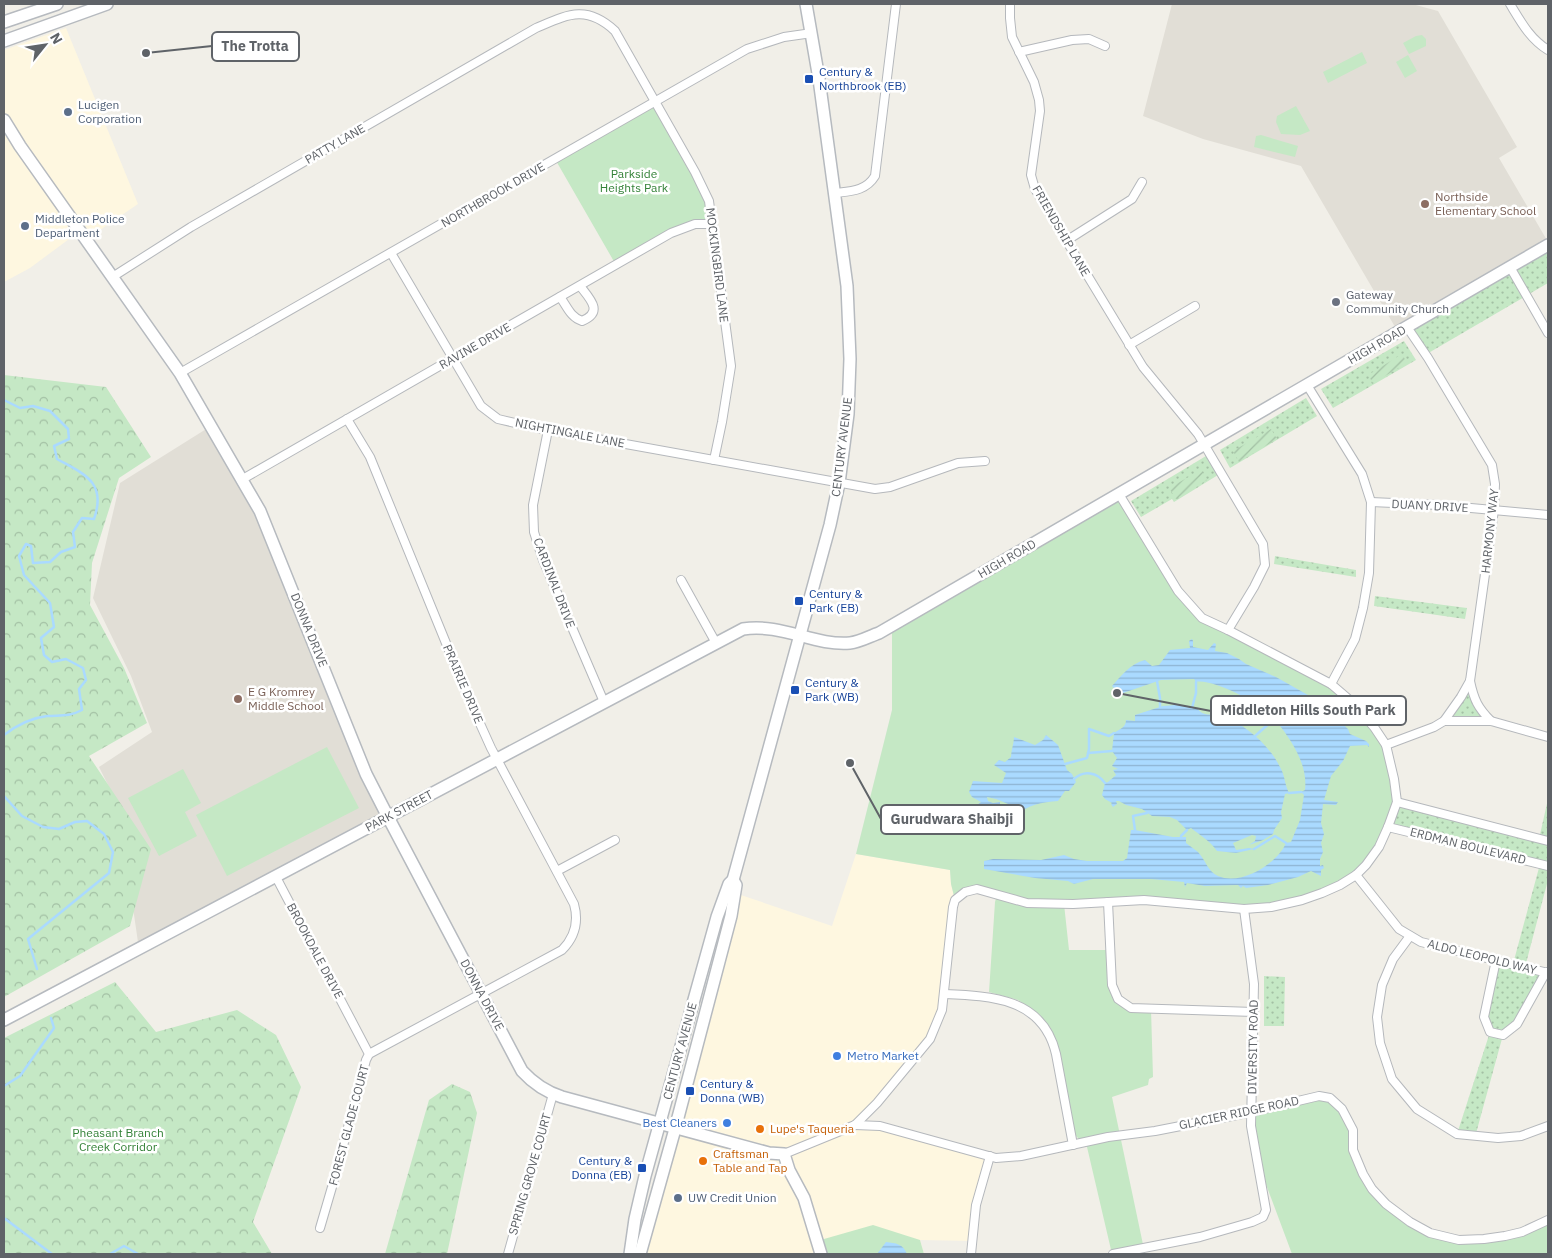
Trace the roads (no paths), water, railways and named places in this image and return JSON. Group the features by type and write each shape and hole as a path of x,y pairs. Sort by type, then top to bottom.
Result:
{"street":[{"path":"4,22 57,4"},
{"path":"4,41 107,4"},
{"name":"CENTURY AVENUE","path":"630,1254 639,1203 660,1124 717,917 729,884 733,880 830,525 839,483 848,414 850,329 848,286 812,33 806,4"},
{"path":"835,193 867,186 875,176 896,4"},
{"name":"FRIENDSHIP LANE","path":"1010,4 1012,37 1034,82 1040,100 1031,175 1033,184 1143,367 1205,444"},
{"path":"1510,4 1536,42 1548,50"},
{"name":"MOCKINGBIRD LANE","path":"560,18 571,14 582,14 596,18 615,31 708,197 730,366 722,422 714,460"},
{"name":"PATTY LANE","path":"114,276 191,227 536,28 560,18"},
{"name":"NORTHBROOK DRIVE","path":"180,373 747,49 784,38 812,33"},
{"path":"1019,52 1072,40 1089,39 1105,46"},
{"name":"DONNA DRIVE","path":"4,120 180,373 260,511 366,774 522,1070 536,1084 553,1094 769,1153 784,1154"},
{"path":"1066,241 1132,199 1142,182"},
{"name":"RAVINE DRIVE","path":"242,480 671,233 695,224 713,224"},
{"name":"HIGH ROAD","path":"800,634 824,641 851,643 879,633 1548,245"},
{"name":"NIGHTINGALE LANE","path":"390,253 481,406 498,419 548,430 875,489 890,487 958,463 985,461"},
{"path":"1510,267 1548,333"},
{"path":"560,297 571,315 582,321 591,316 594,307 580,286"},
{"path":"1130,344 1195,306"},
{"name":"HARMONY WAY","path":"1407,327 1428,358 1492,465 1496,484 1470,682 1462,697 1444,721"},
{"path":"1308,385 1362,474 1371,502 1369,572 1363,608 1355,639 1331,684"},
{"name":"PRAIRIE DRIVE","path":"347,419 370,457 468,697 497,759 576,910 576,924 568,944 556,953 481,993"},
{"name":"CARDINAL DRIVE","path":"548,430 533,505 534,532 604,702"},
{"path":"1205,444 1263,544 1265,556 1265,565 1254,587 1228,630"},
{"path":"821,1254 804,1198 789,1170 784,1154 855,1125 877,1103 930,1039 942,1010 953,907 955,900 965,892 977,889 1027,903 1073,904 1144,900 1244,909 1271,907 1302,900 1340,885 1356,875 1366,865 1378,847 1388,827 1397,802 1394,778 1386,745 1374,727 1331,684 1202,618 1178,591 1119,494"},
{"name":"DUANY DRIVE","path":"1371,502 1438,505 1548,515"},
{"path":"681,580 716,643"},
{"name":"PARK STREET","path":"4,1020 743,629 757,627 800,634"},
{"path":"1470,682 1480,711 1491,722"},
{"path":"1386,745 1434,727 1444,721 1491,722 1548,737"},
{"name":"ERDMAN BOULEVARD","path":"1397,802 1548,841"},
{"name":"ERDMAN BOULEVARD","path":"1388,827 1548,866"},
{"path":"556,871 615,840"},
{"name":"ALDO LEOPOLD WAY","path":"1356,875 1399,929 1421,942 1547,972"},
{"name":"BROOKDALE DRIVE","path":"276,877 354,1025"},
{"name":"CENTURY AVENUE","path":"640,1254 731,916 736,885 733,880"},
{"path":"1108,902 1112,985 1118,999 1132,1008 1254,1012"},
{"name":"DIVERSITY ROAD","path":"1113,1254 1200,1237 1252,1222 1263,1217 1266,1210 1252,1126 1254,984 1244,909"},
{"path":"1410,936 1393,959 1382,985 1377,1017 1380,1044 1392,1079 1417,1109 1457,1134 1498,1138 1521,1136 1548,1126"},
{"path":"1496,960 1484,1017 1490,1032 1503,1035 1517,1024 1547,972"},
{"path":"369,1054 481,993"},
{"path":"944,994 984,997 1014,1003 1036,1016 1052,1040 1073,1144"},
{"name":"FOREST GLADE COURT","path":"320,1228 369,1054 354,1025"},
{"name":"SPRING GROVE COURT","path":"508,1254 553,1094"},
{"name":"GLACIER RIDGE ROAD","path":"855,1125 880,1126 996,1158 1021,1156 1108,1137 1155,1131 1252,1112 1318,1096 1330,1098 1342,1109 1352,1130 1353,1150 1363,1174 1372,1189 1386,1204 1410,1222 1430,1233 1459,1240 1484,1240 1522,1232 1548,1220"},
{"path":"971,1254 976,1205 990,1156"}],"water":[{"path":"1192,639 1193,647 1208,650 1214,643 1216,644 1215,651 1227,653 1246,664 1276,677 1315,699 1316,703 1319,701 1348,729 1350,734 1369,744 1369,747 1367,745 1350,746 1343,761 1331,776 1324,800 1338,802 1336,805 1323,804 1321,823 1324,834 1321,843 1323,852 1320,866 1323,865 1324,868 1321,870 1321,876 1311,871 1298,877 1268,885 1246,888 1243,886 1241,888 1238,885 1205,886 1187,883 1185,887 1184,882 1151,879 1093,879 1074,884 1068,881 1035,878 984,869 984,861 993,859 1041,860 1064,855 1087,861 1123,861 1127,858 1131,830 1135,830 1173,837 1186,837 1186,843 1198,852 1215,874 1227,878 1237,878 1257,871 1267,865 1286,843 1291,842 1300,820 1304,795 1301,792 1305,790 1304,771 1298,754 1288,737 1277,722 1272,721 1263,709 1223,687 1196,682 1194,679 1161,680 1120,694 1112,686 1135,664 1145,660 1152,666 1159,665 1170,650 1190,648 1189,641"},
{"path":"1176,705 1198,709 1205,714 1219,713 1229,718 1256,736 1277,761 1289,793 1285,794 1281,812 1282,818 1273,834 1263,840 1249,845 1255,841 1256,836 1252,835 1233,843 1236,850 1254,849 1236,853 1217,851 1202,836 1191,828 1187,830 1177,820 1170,817 1152,816 1142,809 1119,801 1116,801 1117,804 1113,807 1112,803 1102,795 1105,783 1116,775 1113,770 1118,769 1112,766 1117,758 1112,751 1114,733 1124,726 1126,720 1135,721 1135,715 1163,706"},
{"path":"1046,735 1058,745 1067,770 1072,774 1076,782 1069,791 1065,791 1058,801 1035,805 1025,809 1016,816 1011,810 1013,806 987,797 988,801 993,803 1000,802 1000,812 995,807 984,812 977,805 981,802 972,797 969,792 973,781 1002,783 1006,773 994,765 999,760 1005,762 1011,757 1014,737 1035,745 1043,740"},
{"path":"886,1242 899,1245 907,1254 877,1254"}],"waterway":[{"path":"4,400 20,408 33,406 50,411 68,429 69,439 54,446 57,459 84,475 95,488 98,496 94,519 82,518 73,532 75,547 61,552 50,562 33,563 31,546 26,544 19,556 24,575 50,603 54,627 41,638 44,655 52,662 66,659 83,668 86,680 79,689 82,710 69,715 35,718 19,725 4,735"},
{"path":"1157,681 1160,707"},
{"path":"1192,708 1196,693 1196,682"},
{"path":"1255,736 1272,721"},
{"path":"1065,764 1087,758 1089,729 1109,736 1114,733"},
{"path":"1088,753 1112,751"},
{"path":"1074,779 1086,773 1098,776 1105,783"},
{"path":"1289,793 1301,792"},
{"path":"4,796 22,816 43,827 59,829 75,822 87,821 104,834 113,852 109,873 28,939 37,969"},
{"path":"1135,830 1133,816 1147,813"},
{"path":"1181,836 1187,830"},
{"path":"1254,849 1275,836 1286,843"},
{"path":"4,1086 20,1076 54,1028 51,1018"},
{"path":"4,1218 52,1254"},
{"path":"110,1254 124,1246 138,1254"}],"place":[{"name":"The Trotta","path":"146,53"},
{"name":"Century & Northbrook (EB)","path":"809,79"},
{"name":"Lucigen Corporation","path":"68,112"},
{"name":"Northside Elementary School","path":"1425,204"},
{"name":"Middleton Police Department","path":"25,226"},
{"name":"Gateway Community Church","path":"1336,302"},
{"name":"Century & Park (EB)","path":"799,601"},
{"name":"Century & Park (WB)","path":"795,690"},
{"name":"Middleton Hills South Park","path":"1117,693"},
{"name":"E G Kromrey Middle School","path":"238,699"},
{"name":"Gurudwara Shaibji","path":"850,763"},
{"name":"Metro Market","path":"837,1056"},
{"name":"Century & Donna (WB)","path":"690,1091"},
{"name":"Best Cleaners","path":"727,1123"},
{"name":"Lupe's Taqueria","path":"760,1129"},
{"name":"Craftsman Table and Tap","path":"703,1161"},
{"name":"Century & Donna (EB)","path":"642,1168"},
{"name":"UW Credit Union","path":"678,1198"}],"park label":[{"name":"Parkside Heights Park","path":"634,181"},
{"name":"Pheasant Branch Creek Corridor","path":"118,1140"}]}
